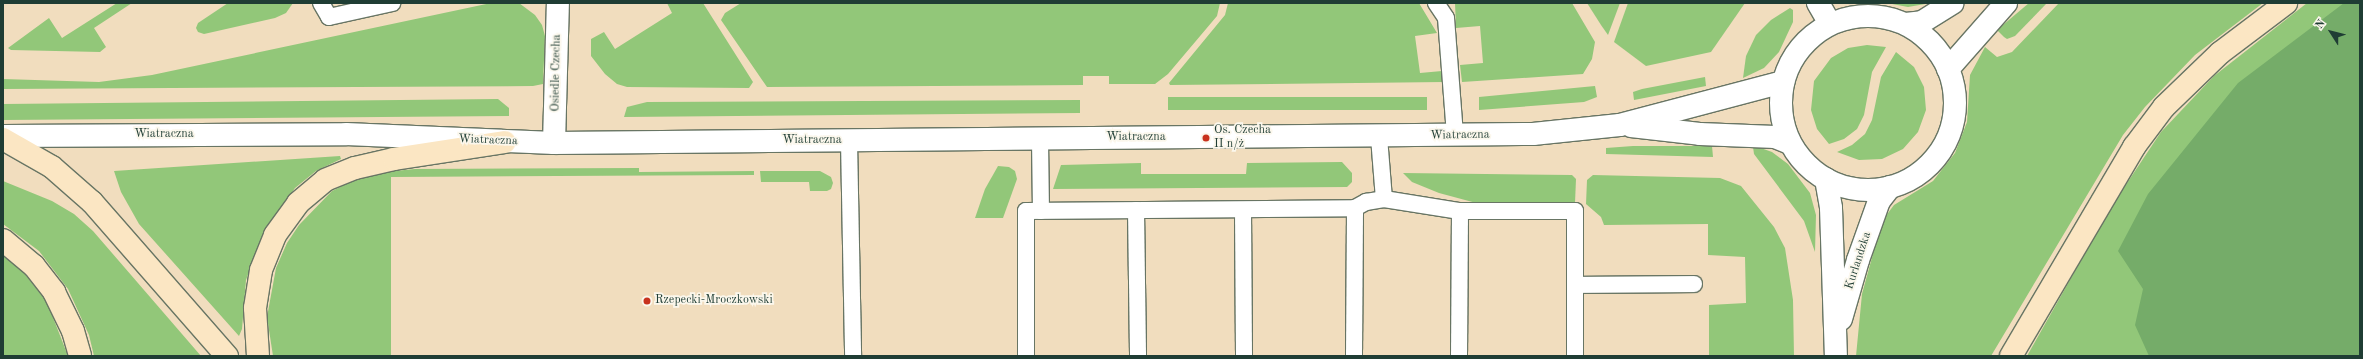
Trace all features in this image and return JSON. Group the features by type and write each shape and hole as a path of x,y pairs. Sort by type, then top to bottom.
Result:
{"main road":[{"path":"2011,356 2134,147 2164,107 2220,53 2286,3"},
{"path":"3,140 52,167 92,202 227,356"},
{"path":"258,356 255,308 261,270 275,235 298,203 325,180 355,168 394,159 505,142"},
{"path":"3,240 34,266 54,292 73,331 80,356"}],"street":[{"name":"Osiedle Czecha","path":"554,143 558,3"},
{"path":"1818,3 1830,24"},
{"path":"1906,24 1922,22 1953,3"},
{"path":"1948,69 2006,3"},
{"path":"1855,16 1881,16 1906,24 1931,43 1948,69 1954,93 1954,112 1946,141 1932,162 1912,178 1890,187 1856,189 1826,179 1805,164 1790,143 1781,113 1783,82 1793,58 1809,38 1830,24 1855,16"},
{"name":"Wiatraczna","path":"3,136 346,134 554,143 1379,137 1533,134 1620,125 1783,82"},
{"name":"Wiatraczna","path":"1620,125 1700,134 1775,137 1790,143"},
{"name":"Kurlandzka","path":"1826,179 1830,208 1836,347"},
{"name":"Kurlandzka","path":"1836,347 1858,260 1879,202 1890,187"}],"lane":[{"path":"321,3 329,17 392,3"},
{"path":"1436,3 1446,18 1455,136"},
{"path":"1379,137 1384,199"},
{"path":"1040,140 1041,211"},
{"path":"849,141 853,356"},
{"path":"1026,356 1026,211 1243,211 1355,208 1366,202 1384,199 1460,211 1575,211 1575,356"},
{"path":"1354,356 1355,208"},
{"path":"1136,210 1138,356"},
{"path":"1243,211 1244,356"},
{"path":"1459,356 1460,211"},
{"path":"1575,285 1694,284"}],"green space":[{"path":"117,3 132,3 94,28 106,47 100,52 11,50 8,48 49,18 62,38"},
{"path":"228,3 293,3 286,13 275,18 204,34 198,32 196,28 198,23"},
{"path":"491,3 519,3 535,15 542,25 545,36 543,84 533,86 3,89 3,79 99,82 152,75"},
{"path":"667,3 703,3 753,82 749,88 627,87 617,84 605,74 591,56 591,39 604,32 615,49 672,13"},
{"path":"741,3 1220,3 1217,16 1168,74 1155,84 1109,84 1109,76 1083,76 1083,85 767,87 721,20 725,13"},
{"path":"1228,3 1419,3 1437,33 1415,36 1420,73 1442,71 1444,82 1170,85 1169,83 1225,15"},
{"path":"1455,3 1572,3 1595,42 1592,59 1583,74 1462,82 1460,65 1483,63 1480,26 1456,28"},
{"path":"1587,3 1620,3 1608,35 1601,25"},
{"path":"1628,3 1745,3 1711,52 1646,66 1614,42"},
{"path":"1887,3 1931,3 1908,7"},
{"path":"2029,3 2047,3 2015,36 2007,39 2004,37 1997,30"},
{"path":"2059,3 2263,3 2195,55 2145,107 2123,135 1991,356 1856,356 1862,294 1882,221 1894,205 1933,181 1955,153 1967,122 1970,75 1985,47 1997,57 2012,52"},
{"path":"2307,3 2360,3 2360,356 2027,356 2111,207 2161,132 2214,76"},
{"path":"2344,3 2360,3 2360,356 2149,356 2135,325 2143,289 2118,251 2148,194 2238,83"},
{"path":"1790,8 1793,10 1793,22 1779,52 1764,68 1743,78 1746,56 1756,35 1771,20"},
{"path":"1867,45 1886,47 1872,72 1864,115 1857,129 1844,139 1829,144 1817,129 1811,110 1814,81 1831,58 1848,48"},
{"path":"1896,52 1914,67 1924,87 1926,110 1918,132 1903,149 1882,159 1859,160 1837,152 1852,145 1865,134 1872,120 1881,77"},
{"path":"1705,77 1706,86 1634,100 1633,92 1642,89"},
{"path":"1595,86 1597,97 1584,102 1479,110 1479,97"},
{"path":"1168,97 1427,97 1427,110 1168,110"},
{"path":"498,99 509,108 509,116 3,120 3,104"},
{"path":"1080,100 1080,113 624,117 627,107 647,102"},
{"path":"1633,146 1712,146 1713,157 1606,154 1606,148"},
{"path":"1755,146 1772,152 1788,164 1810,193 1816,215 1815,252 1804,221 1754,154 1753,147"},
{"path":"340,156 341,159 316,171 295,188 264,232 246,280 242,329 239,336 139,224 121,192 114,171"},
{"path":"1342,162 1352,173 1352,182 1347,187 1053,189 1061,165 1141,163 1141,174 1246,174 1247,163"},
{"path":"998,166 1009,167 1015,171 1017,179 1003,218 975,218 985,189"},
{"path":"639,168 639,172 754,171 754,175 391,177 391,356 273,356 267,317 276,268 287,243 299,225 332,191 354,180 384,172 415,169"},
{"path":"760,171 820,171 831,177 833,183 831,189 827,191 810,191 809,182 761,182"},
{"path":"1403,173 1572,175 1576,179 1575,203 1480,204 1439,193 1412,182"},
{"path":"1593,175 1720,178 1741,186 1774,227 1785,248 1793,300 1794,356 1709,356 1709,305 1746,303 1745,257 1708,255 1708,224 1604,225 1601,217 1586,204 1587,180"},
{"path":"3,181 52,201 74,214 93,231 201,356 94,356 89,335 68,289 39,251 3,224"},
{"path":"3,254 21,269 47,302 68,356 3,356"}],"place":[{"name":"Os. Czecha II n/ż","path":"1206,138"},
{"name":"Rzepecki-Mroczkowski","path":"647,301"}]}
